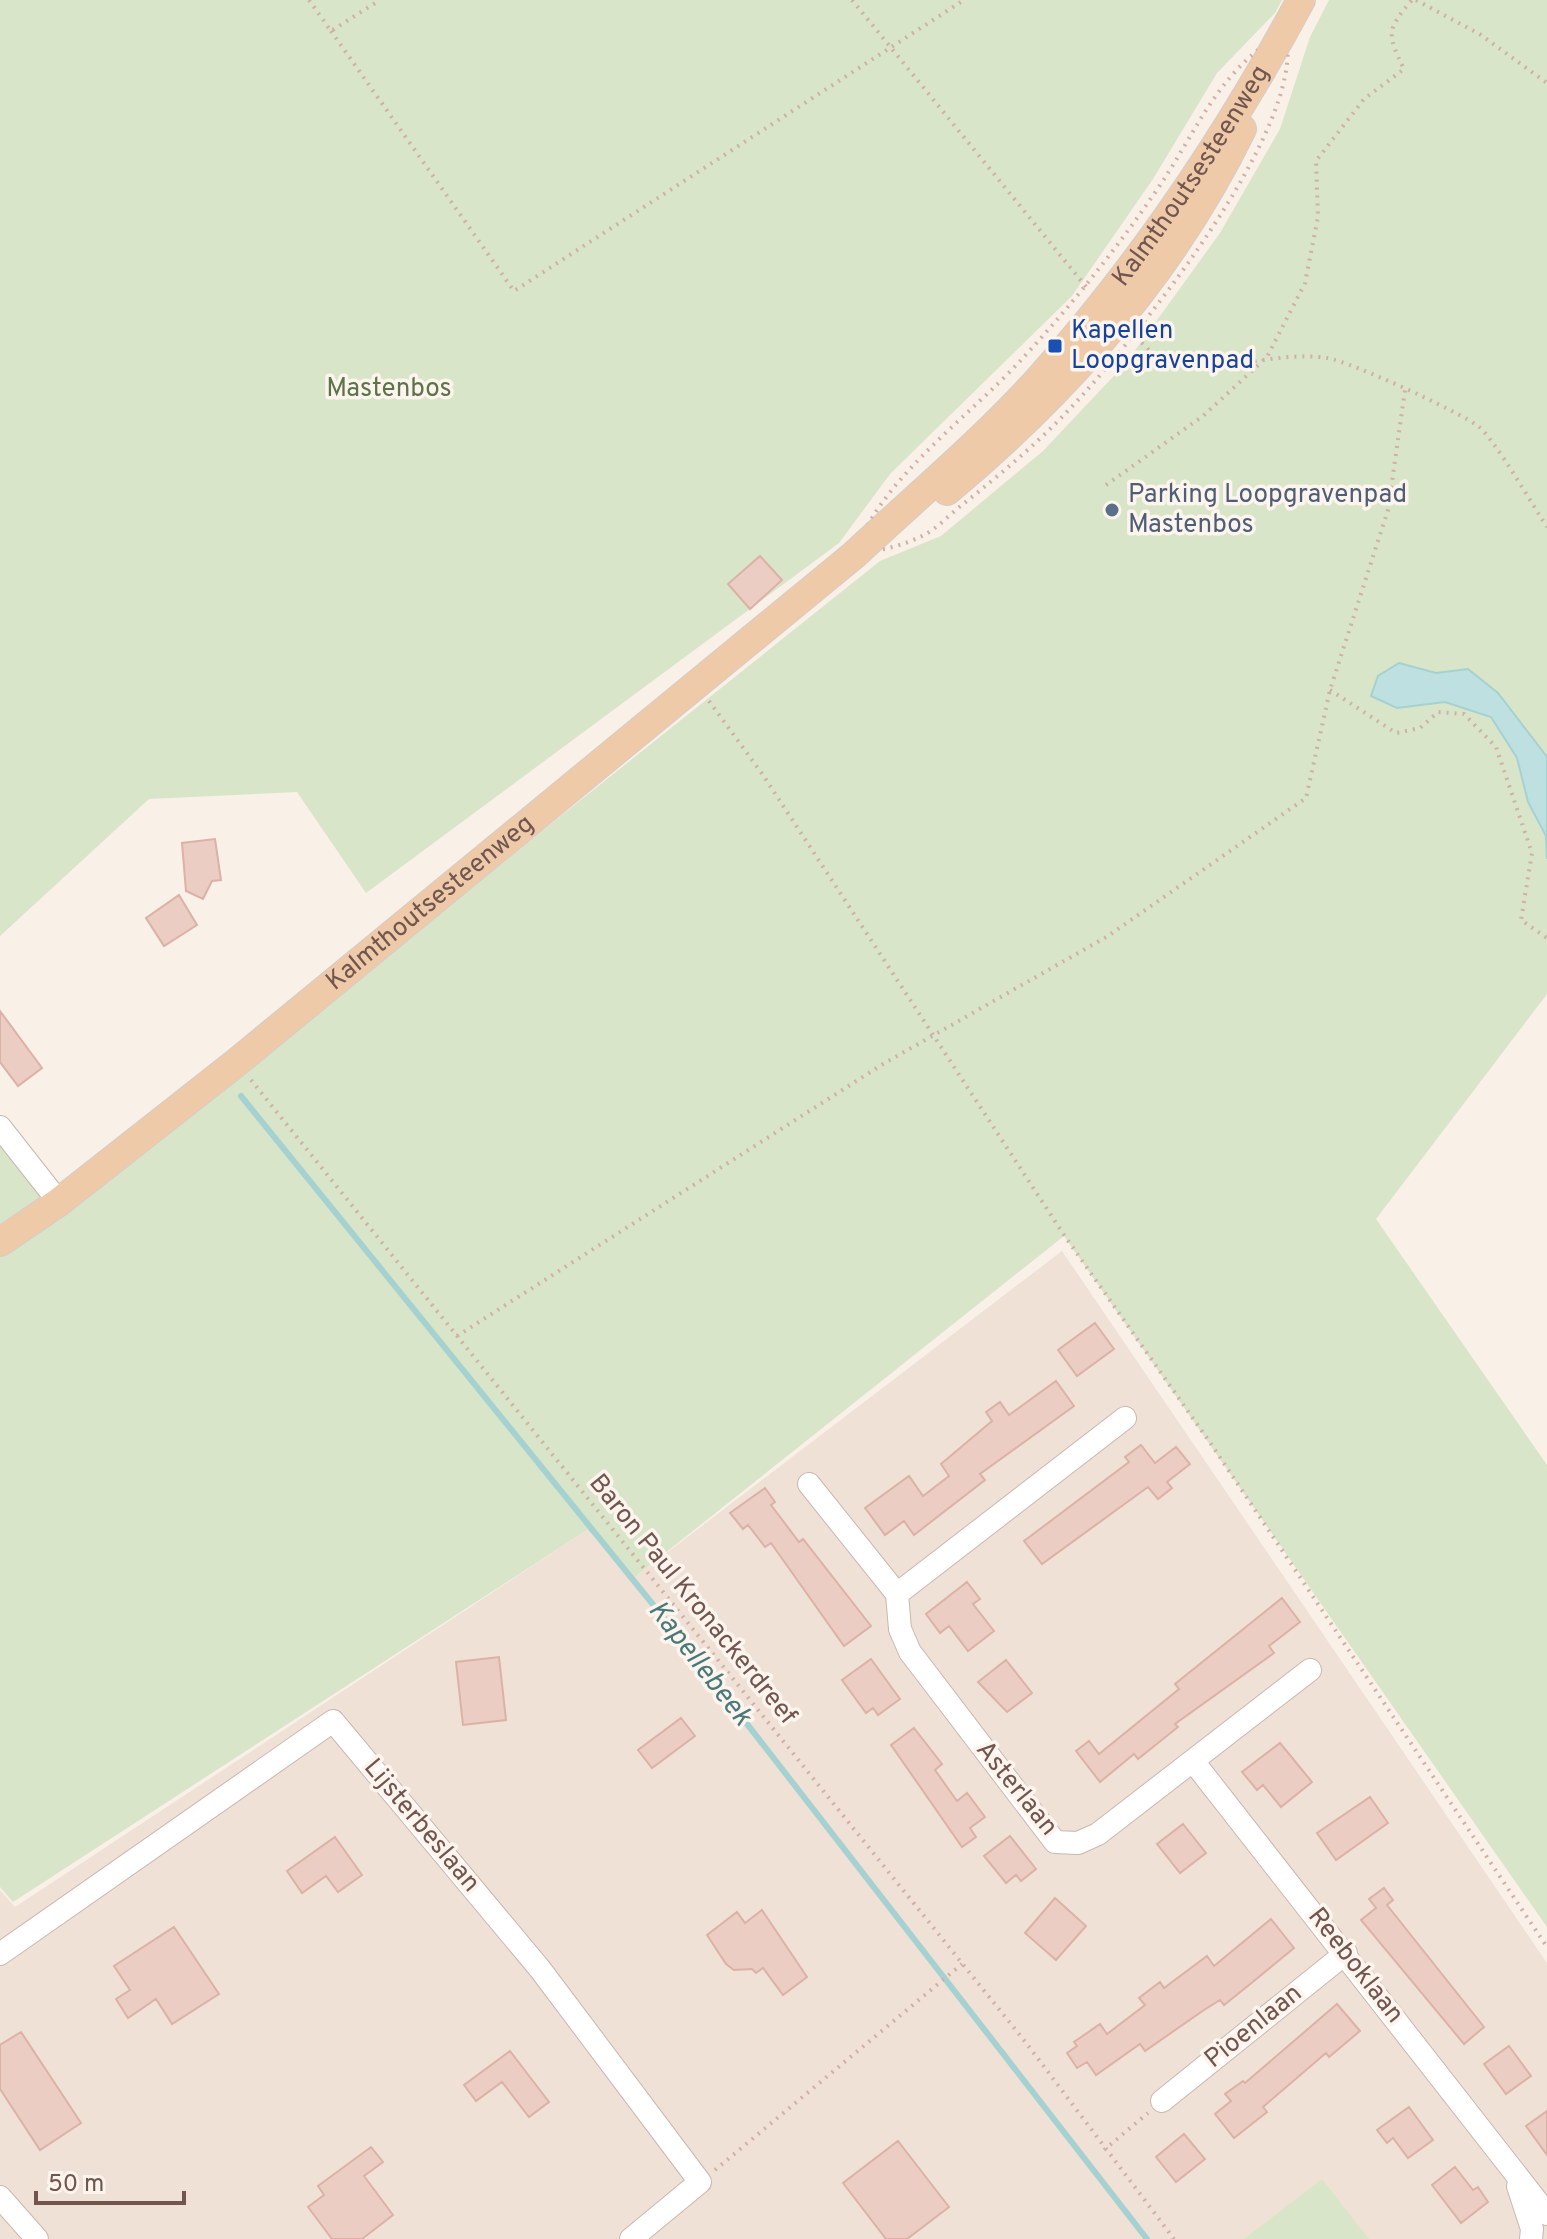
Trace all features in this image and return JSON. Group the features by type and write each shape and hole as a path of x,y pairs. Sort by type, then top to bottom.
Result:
{"main road":[{"name":"Kalmthoutsesteenweg","path":"0,1242 59,1202 237,1062 854,555 928,507 1052,398 1102,304 1170,251 1219,176 1301,0"}],"street":[{"path":"0,1127 59,1202"},
{"path":"809,1484 897,1594 1125,1418"},
{"name":"Asterlaan","path":"897,1594 900,1629 910,1652 1055,1842 1078,1843 1098,1834 1310,1670"},
{"name":"Lijsterbeslaan","path":"0,1954 333,1721 540,1969 700,2182"},
{"name":"Reeboklaan","path":"1193,1761 1547,2214"},
{"name":"Pioenlaan","path":"1162,2101 1346,1953"},
{"name":"Reeboklaan","path":"1514,2174 1532,2229 1531,2239"},
{"path":"631,2239 700,2182"},
{"path":"0,2197 37,2239"}],"path":[{"path":"309,0 514,291 964,0"},
{"path":"331,31 380,0"},
{"path":"852,0 1102,304 1157,357 1187,366 1223,366 1267,357 1329,358 1405,390 1480,427 1547,527"},
{"path":"1106,485 1203,416 1267,357 1305,283 1318,217 1316,161 1364,99 1404,69 1390,42 1391,24 1414,0 1481,35 1547,83"},
{"path":"854,555 863,528 896,483 1021,361 1102,304 1155,193 1228,76 1257,48 1285,31"},
{"path":"457,1336 933,1034 1108,936 1306,798 1330,690 1388,510 1405,390"},
{"path":"696,683 763,775 1064,1235 1211,1444 1547,1947"},
{"path":"1330,690 1396,733 1420,728 1438,712 1464,714 1496,747 1532,853 1521,920 1547,938"},
{"name":"Baron Paul Kronackerdreef","path":"237,1062 962,1964 1174,2239"},
{"path":"700,2182 962,1964"},
{"path":"1104,2150 1162,2101"}],"shaded area":[{"path":"1062,1251 1547,1963 1547,2239 0,2239 0,1890 15,1907 587,1530 635,1577"}],"green space":[{"name":"Mastenbos","path":"0,0 1282,0 1275,13 1217,73 1153,179 1072,296 890,474 839,543 366,893 297,792 149,799 0,936"},
{"path":"1329,0 1547,0 1547,994 1376,1219 1547,1465 1547,1927 1064,1236 635,1577 587,1530 13,1902 0,1887 0,1252 264,1053 880,561 941,536 1043,451 1126,363 1220,233 1280,129 1310,37"},
{"path":"0,1143 42,1196 0,1224"},
{"path":"1322,2179 1369,2239 1244,2239"}],"water":[{"path":"1399,663 1436,673 1468,669 1498,693 1547,757 1547,859 1546,836 1528,802 1517,758 1491,717 1445,702 1397,708 1371,696 1378,676"}],"building":[{"path":"760,556 782,580 750,609 728,584"},
{"path":"215,839 221,880 212,881 203,899 186,891 182,843"},
{"path":"179,895 197,925 164,946 146,918"},
{"path":"0,1011 42,1068 18,1086 0,1062"},
{"path":"1095,1323 1114,1349 1077,1376 1058,1350"},
{"path":"1056,1381 1074,1406 980,1474 985,1480 914,1535 904,1521 885,1535 865,1508 909,1476 923,1496 949,1476 941,1464 992,1421 986,1412 1000,1402 1009,1415"},
{"path":"1141,1445 1155,1463 1176,1447 1190,1464 1167,1482 1172,1488 1158,1499 1148,1487 1042,1564 1024,1541 1129,1462 1125,1457"},
{"path":"765,1488 775,1502 771,1505 799,1542 803,1539 871,1626 844,1646 771,1543 765,1547 748,1525 743,1529 730,1513"},
{"path":"967,1582 980,1599 973,1604 994,1631 968,1651 949,1626 940,1633 926,1614"},
{"path":"1282,1598 1300,1622 1269,1646 1274,1653 1175,1724 1178,1727 1138,1759 1134,1754 1100,1782 1076,1751 1089,1741 1099,1754 1179,1689 1175,1684"},
{"path":"499,1657 506,1720 463,1725 456,1662"},
{"path":"871,1659 900,1699 878,1715 873,1708 866,1713 842,1680"},
{"path":"1006,1660 1032,1693 1007,1712 978,1682"},
{"path":"681,1718 695,1736 652,1768 638,1750"},
{"path":"914,1728 942,1764 935,1770 957,1801 967,1793 985,1817 970,1828 976,1837 962,1847 891,1745"},
{"path":"1280,1743 1312,1782 1281,1807 1263,1785 1257,1790 1242,1772"},
{"path":"1370,1797 1388,1823 1336,1860 1317,1833"},
{"path":"1183,1824 1206,1853 1180,1873 1157,1844"},
{"path":"1010,1836 1036,1869 1021,1881 1016,1875 1006,1883 984,1856"},
{"path":"335,1837 362,1875 338,1892 326,1876 302,1893 287,1871"},
{"path":"1384,1888 1393,1900 1387,1905 1484,2027 1464,2044 1361,1920 1376,1908 1369,1899"},
{"path":"1055,1898 1086,1926 1056,1960 1025,1933"},
{"path":"762,1910 807,1977 783,1995 763,1968 756,1973 752,1969 734,1970 726,1964 707,1935 737,1912 745,1923"},
{"path":"1271,1919 1294,1948 1224,2005 1220,2000 1145,2051 1140,2044 1096,2075 1087,2062 1077,2068 1067,2053 1077,2046 1074,2042 1100,2024 1107,2034 1145,2005 1139,1998 1160,1982 1164,1988 1207,1956 1214,1966"},
{"path":"174,1927 219,1994 172,2024 156,1999 128,2018 116,1999 130,1990 114,1966"},
{"path":"1337,2004 1360,2031 1329,2057 1326,2053 1263,2107 1267,2112 1234,2138 1215,2114 1231,2101 1225,2094 1243,2081 1245,2083"},
{"path":"21,2032 81,2123 40,2150 0,2089 0,2045"},
{"path":"1509,2046 1531,2076 1506,2094 1484,2064"},
{"path":"510,2051 549,2102 529,2117 502,2082 476,2101 464,2085"},
{"path":"1409,2107 1433,2140 1408,2158 1393,2138 1387,2143 1377,2130"},
{"path":"1547,2111 1547,2155 1526,2126"},
{"path":"1184,2134 1205,2159 1176,2182 1156,2157"},
{"path":"898,2141 949,2207 907,2239 886,2239 843,2183"},
{"path":"371,2147 383,2162 364,2176 393,2215 362,2239 332,2239 308,2207 324,2195 318,2186"},
{"path":"1455,2167 1473,2190 1478,2187 1488,2202 1461,2223 1432,2185"}],"waterway":[{"name":"Kapellebeek","path":"241,1096 685,1644 1147,2239"}],"place":[{"name":"Kapellen Loopgravenpad","path":"1055,346"},
{"name":"Parking Loopgravenpad Mastenbos","path":"1112,510"}]}
